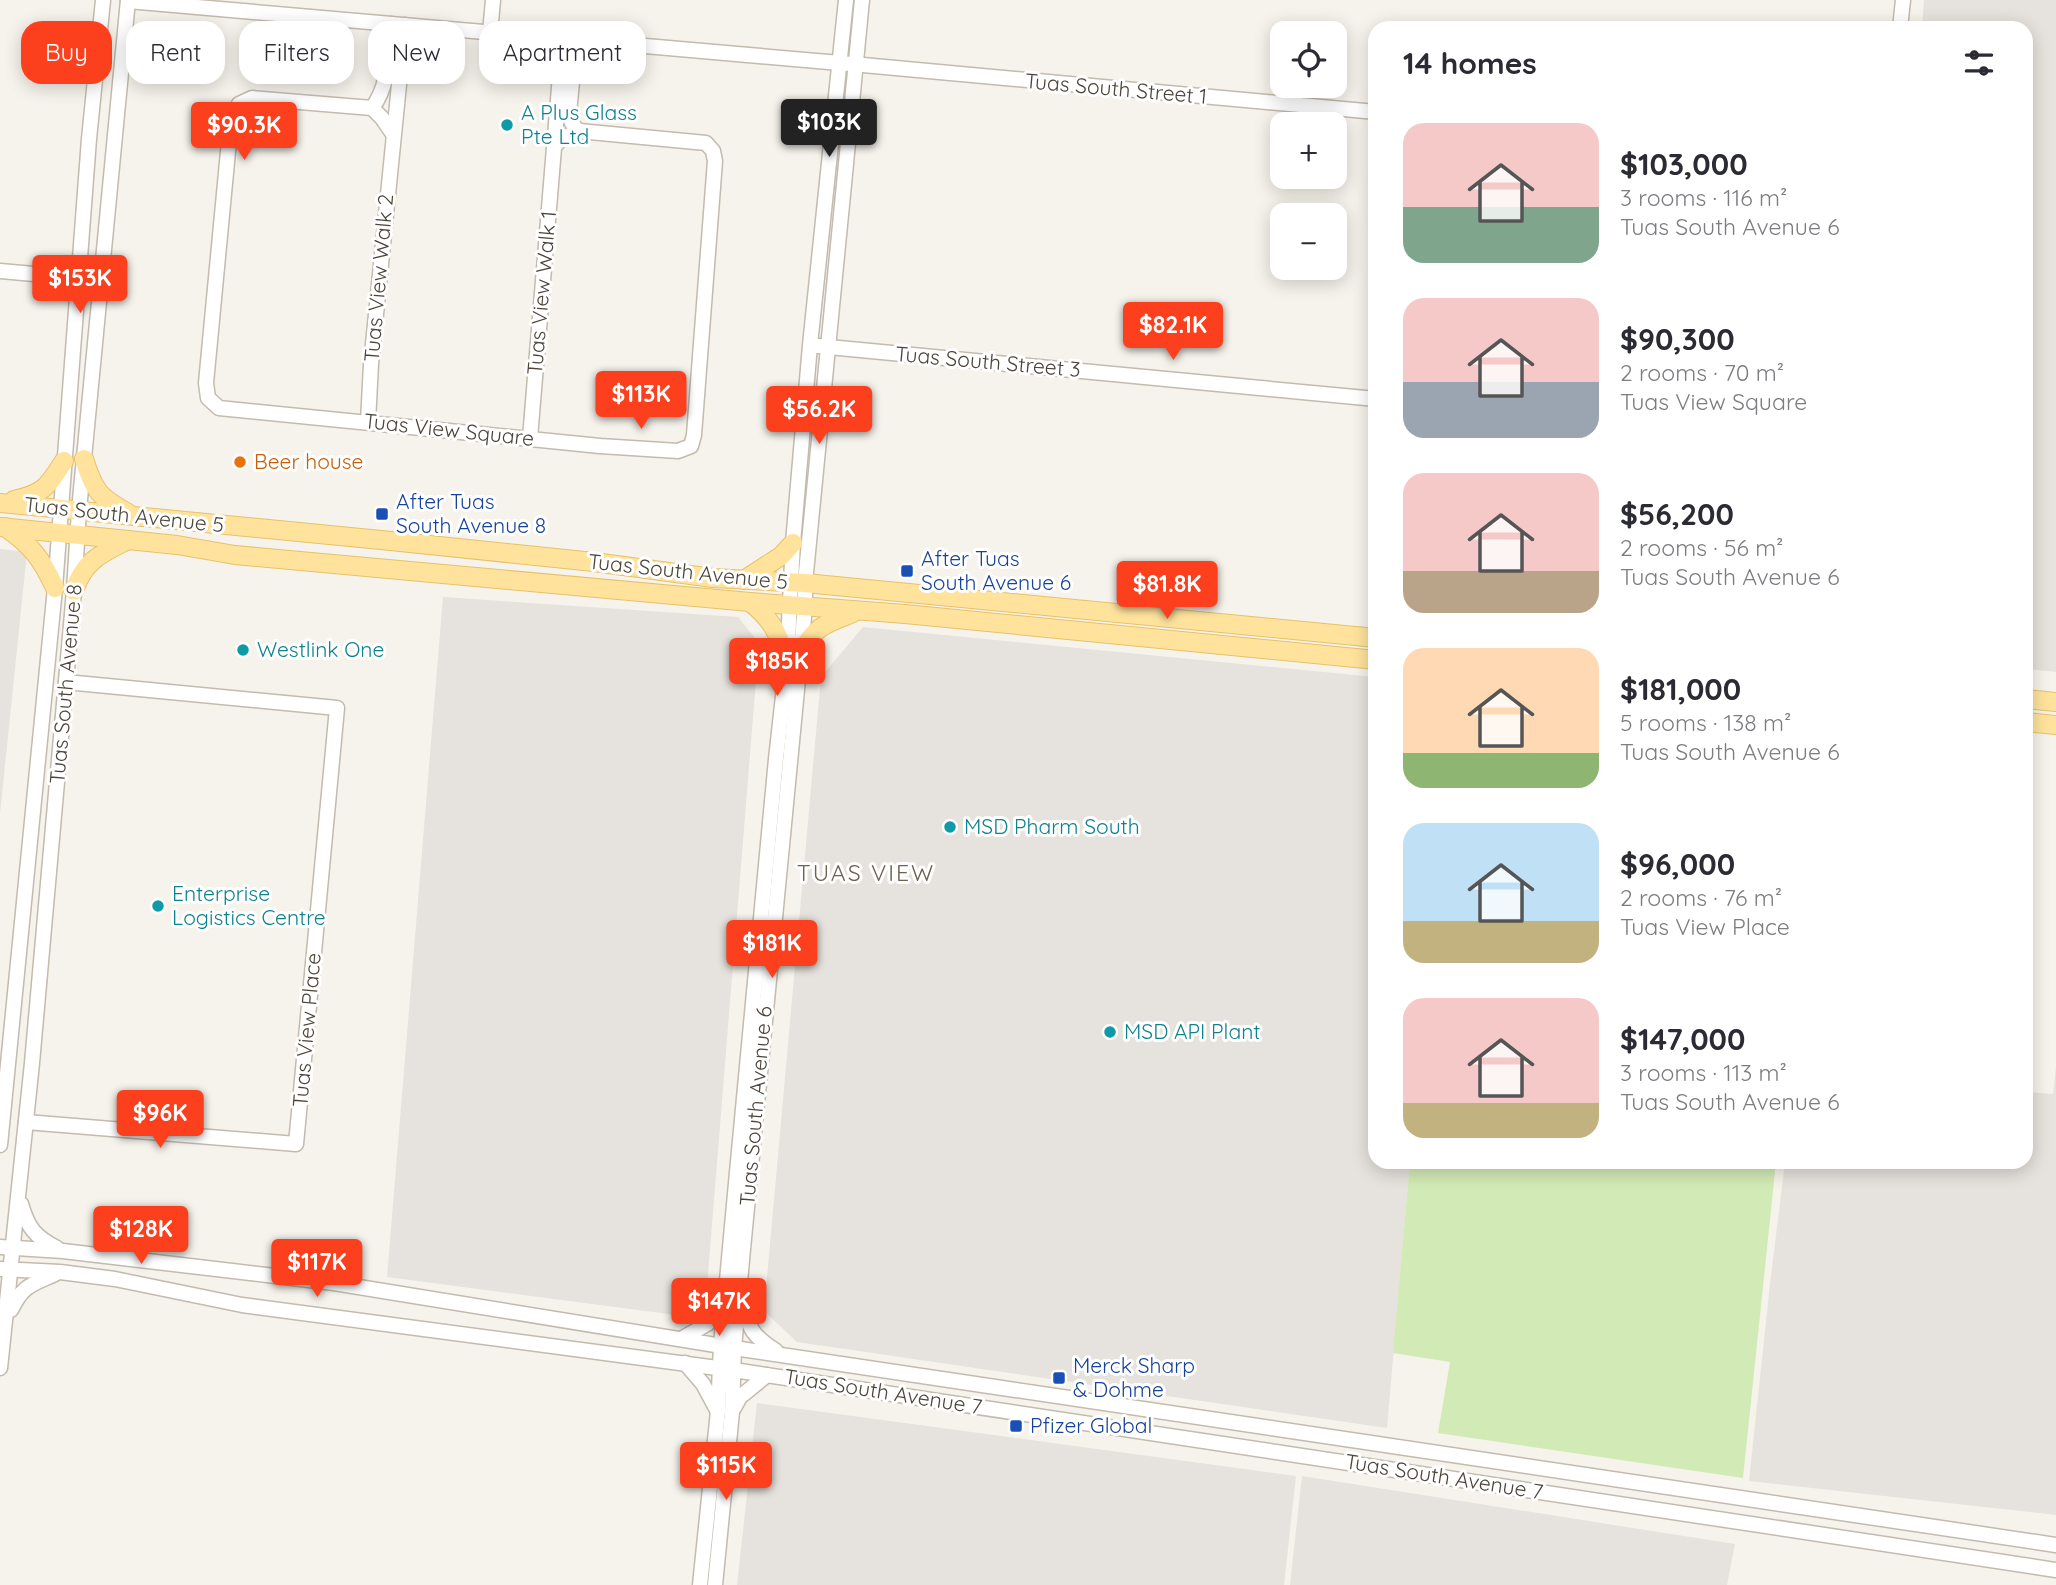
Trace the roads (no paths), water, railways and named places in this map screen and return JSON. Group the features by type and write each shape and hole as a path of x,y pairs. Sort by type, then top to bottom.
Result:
{"main road":[{"path":"84,459 101,497 132,516"},
{"path":"0,502 43,491 64,461"},
{"name":"Tuas South Avenue 5","path":"0,502 744,580 1368,637"},
{"path":"2,527 24,541 38,555 55,588"},
{"name":"Tuas South Avenue 5","path":"2,527 177,545 235,555 1368,659"},
{"path":"74,591 78,578 88,564 103,552 128,540"},
{"path":"744,580 781,556 793,543"},
{"path":"750,603 762,612 777,630 793,656 820,627 860,611"},
{"path":"2033,700 2056,702"},
{"path":"2033,722 2056,724"}],"street":[{"name":"Tuas South Avenue 8","path":"0,1145 55,588 89,139 103,0"},
{"path":"485,0 486,21"},
{"path":"488,21 493,0"},
{"name":"Tuas South Avenue 6","path":"799,583 793,543 810,345 846,0"},
{"name":"Tuas South Avenue 6","path":"727,1346 739,1297 799,583 827,347 862,0"},
{"path":"1901,21 1903,0"},
{"name":"Tuas South Avenue 8","path":"0,1368 5,1323 6,1248 18,1196 26,1122 79,510 128,1"},
{"name":"Tuas South Street 1","path":"128,1 271,7 370,21"},
{"name":"Tuas South Street 1","path":"646,47 1368,110"},
{"path":"385,84 372,108 393,134"},
{"name":"Tuas View Walk 2","path":"368,422 395,84"},
{"name":"Tuas View Walk 1","path":"530,438 554,147 563,84"},
{"path":"554,147 561,139 579,131 571,122 569,113 569,84"},
{"name":"Tuas View Square","path":"372,108 252,98 239,104 231,120 205,383 208,398 219,408 678,452 691,446 715,161 713,151 706,143 579,131"},
{"path":"0,271 101,280"},
{"name":"Tuas South Street 3","path":"810,345 1368,398"},
{"name":"Tuas South Avenue 6","path":"715,1585 727,1369 724,1302 777,748 793,656"},
{"name":"Tuas View Place","path":"26,1122 296,1144 337,708 66,682"},
{"path":"18,1196 25,1220 32,1230 42,1240 63,1251"},
{"name":"Tuas South Avenue 7","path":"6,1248 63,1251 334,1283 727,1346 2056,1545"},
{"name":"Tuas South Avenue 7","path":"6,1269 115,1279 242,1305 727,1369 2056,1570"},
{"path":"5,1323 17,1297 24,1289 60,1272"},
{"path":"739,1297 752,1332 758,1340 779,1353"},
{"path":"681,1339 707,1324 724,1302"},
{"path":"685,1363 725,1411 767,1375"},
{"name":"Tuas South Avenue 6","path":"700,1585 725,1411"}],"place":[{"name":"A Plus Glass Pte Ltd","path":"507,125"},
{"name":"Beer house","path":"240,462"},
{"name":"After Tuas South Avenue 8","path":"382,514"},
{"name":"After Tuas South Avenue 6","path":"907,571"},
{"name":"Westlink One","path":"243,650"},
{"name":"MSD Pharm South","path":"950,827"},
{"name":"Enterprise Logistics Centre","path":"158,906"},
{"name":"MSD API Plant","path":"1110,1032"},
{"name":"Merck Sharp & Dohme","path":"1059,1378"},
{"name":"Pfizer Global","path":"1016,1426"}],"district":[{"name":"TUAS VIEW","path":"866,873"}]}
